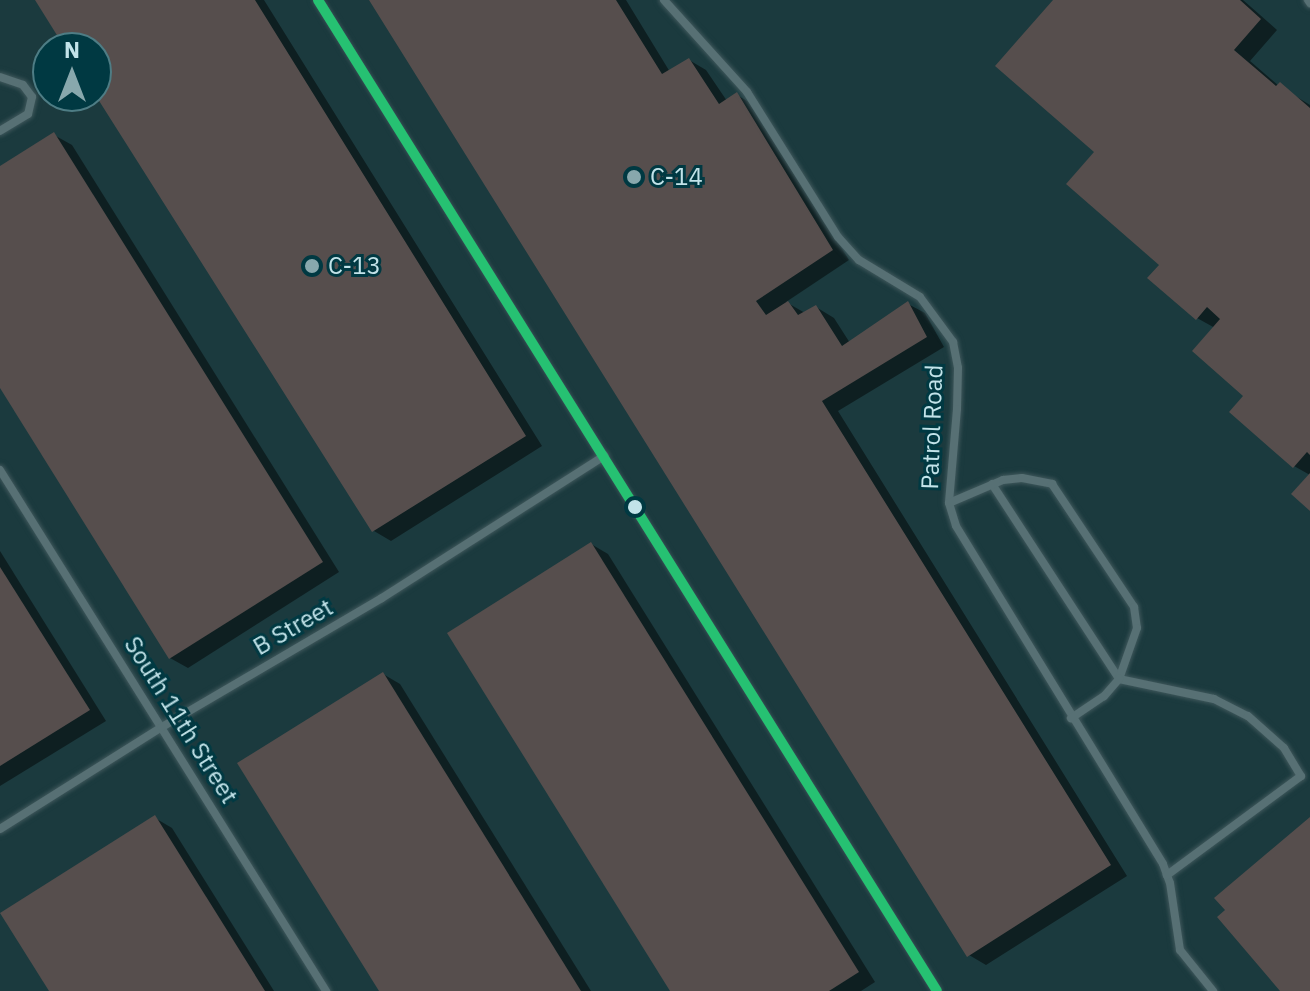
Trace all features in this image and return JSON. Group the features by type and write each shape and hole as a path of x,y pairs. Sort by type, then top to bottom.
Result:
{"lane":[{"path":"318,0 937,991"},
{"name":"Patrol Road","path":"664,0 747,92 838,237 859,260 920,297 953,342 958,368 957,409 949,503 956,526 1167,875 1180,950 1213,991"},
{"path":"0,77 23,85 32,97 28,114 0,131"},
{"name":"B Street","path":"0,829 162,727 382,598 604,456"},
{"name":"South 11th Street","path":"0,470 326,991"},
{"path":"949,503 992,484 1022,478 1052,484 1134,607 1137,628 1119,679 1104,696 1071,718"},
{"path":"992,484 1119,679 1214,699 1248,716 1284,748 1301,776 1167,875"}],"building":[{"name":"C-13","path":"35,0 255,0 526,436 372,532 106,112 112,112 112,32 55,32"},
{"path":"369,0 616,0 662,74 689,58 719,104 737,92 833,250 756,301 766,315 788,301 798,315 816,305 842,346 908,301 927,337 822,401 1111,865 967,957"},
{"path":"1053,0 1240,0 1261,19 1234,50 1276,86 1280,82 1310,108 1310,455 1307,452 1293,468 1229,412 1243,396 1192,351 1220,319 1207,307 1196,320 1147,278 1159,265 1066,184 1094,152 995,66"},
{"path":"54,132 323,562 169,659 0,388 0,166"},
{"path":"1310,473 1310,511 1291,494"},
{"path":"591,542 859,972 829,991 670,991 447,633"},
{"path":"0,567 90,710 0,766"},
{"path":"383,672 581,991 379,991 237,763"},
{"path":"155,815 265,991 49,991 0,913"},
{"path":"1310,817 1310,991 1280,991 1217,917 1225,910 1214,898"}],"transit line":[{"path":"318,0 937,991"}],"place":[{"name":"C-14","path":"634,177"},
{"name":"C-13","path":"312,266"}]}
